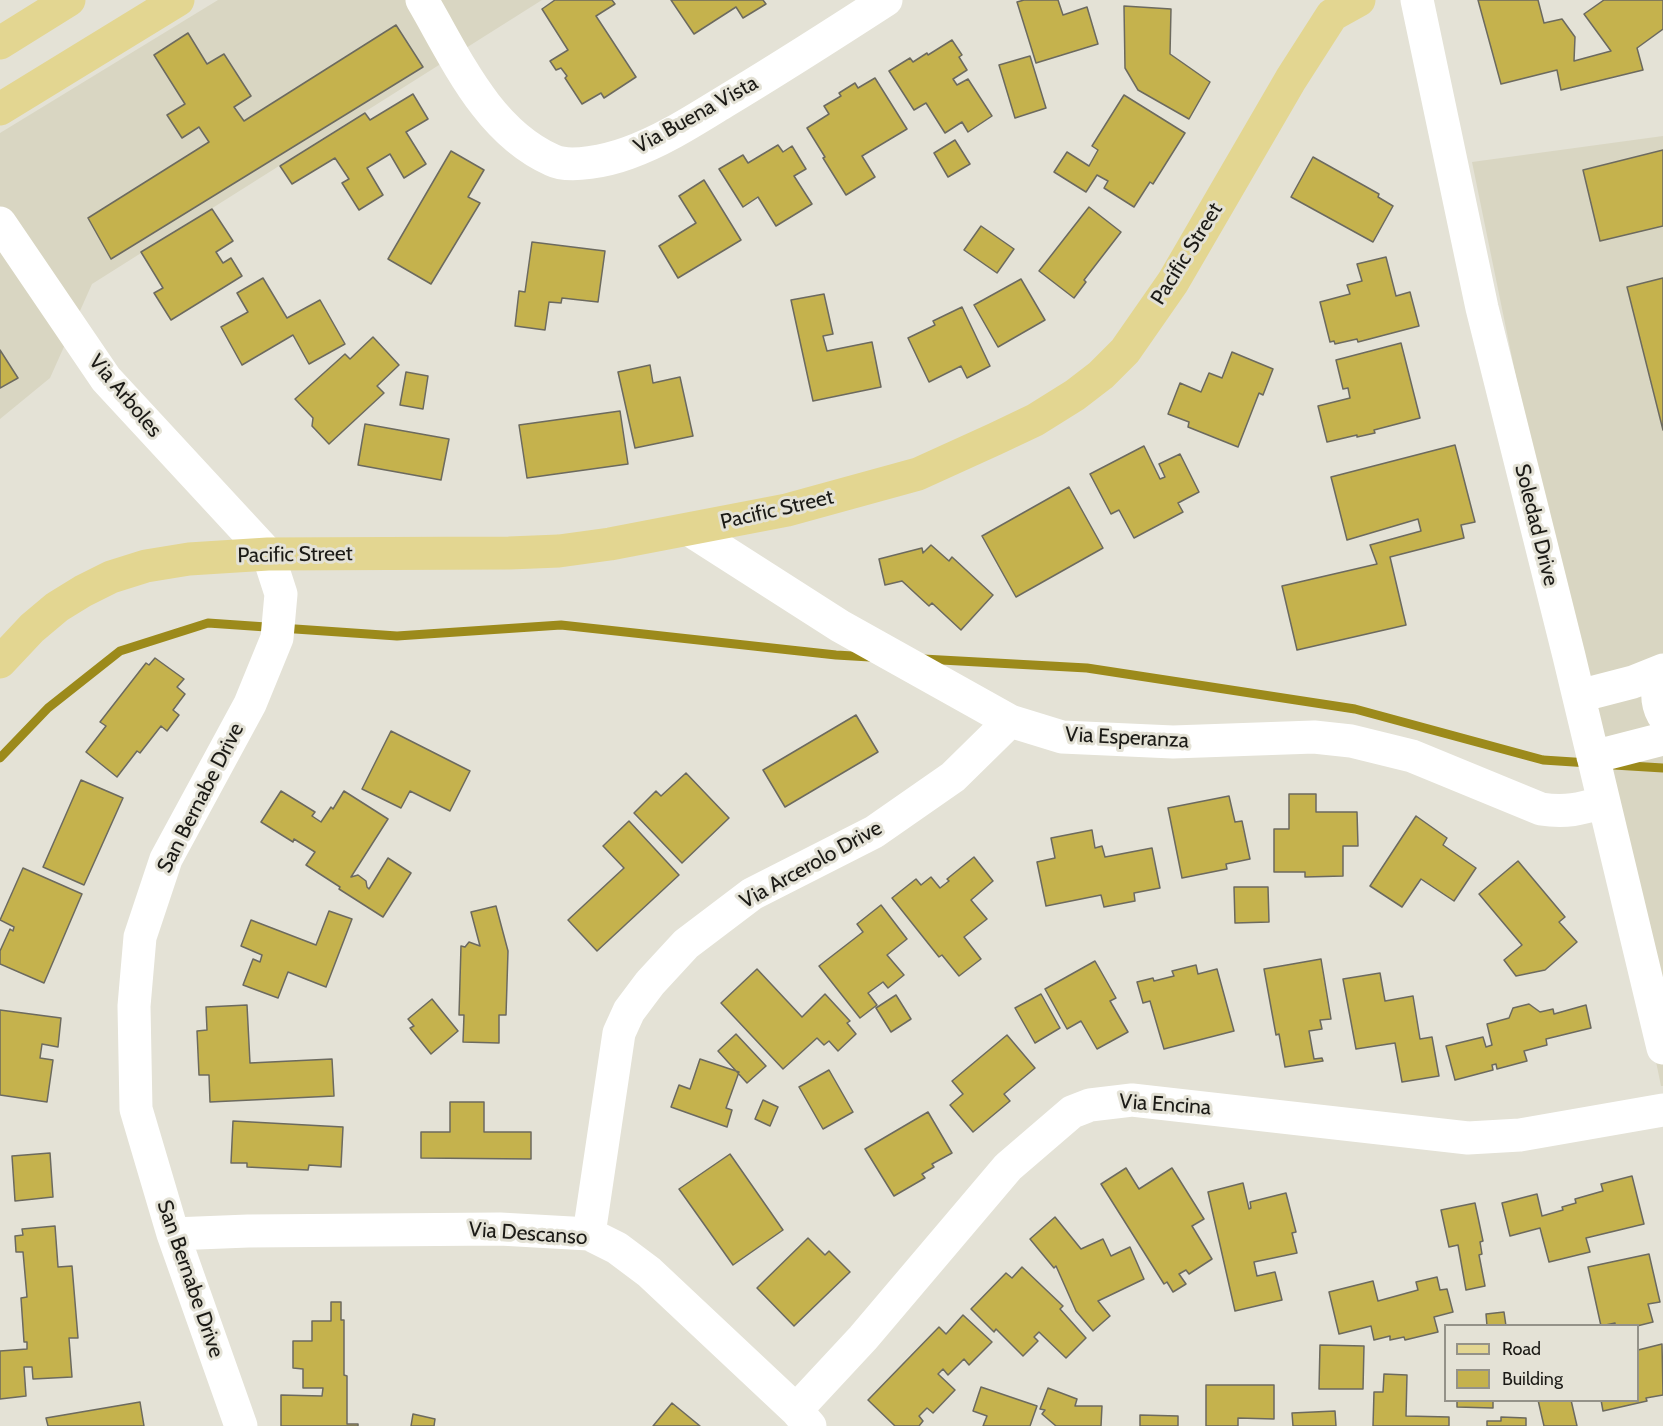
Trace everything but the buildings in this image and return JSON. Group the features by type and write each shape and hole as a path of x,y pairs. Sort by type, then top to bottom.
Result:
{"main road":[{"path":"0,43 69,0"},
{"path":"0,109 178,0"},
{"name":"Pacific Street","path":"0,662 32,628 57,607 111,577 146,566 189,559 268,554 539,552 610,544 787,510 918,474 1035,420 1101,375 1125,351 1173,282 1336,5"}],"street":[{"name":"Via Buena Vista","path":"422,0 482,102 498,120 534,150 554,162 572,164 627,154 669,135 798,58 886,0"},
{"name":"Soledad Drive","path":"1417,0 1482,308 1579,696 1663,1048"},
{"name":"Via Arboles","path":"0,224 105,379 268,554"},
{"name":"Via Esperanza","path":"690,530 840,626 1010,721 1062,737 1173,742 1314,737 1352,741 1412,756 1541,809 1558,812 1575,811 1604,802"},
{"name":"San Bernabe Drive","path":"241,1426 173,1234 136,1109 134,1006 140,937 166,859 250,704 277,638 281,594 268,554"},
{"path":"1579,696 1633,682 1663,670"},
{"path":"1663,676 1657,693 1659,708 1663,715"},
{"name":"Via Arcerolo Drive","path":"589,1234 619,1033 629,1011 650,983 686,944 752,894 874,832 953,777 1010,721"},
{"path":"1593,757 1663,739"},
{"name":"Via Encina","path":"803,1418 871,1330 1008,1167 1072,1112 1090,1105 1109,1101 1143,1101 1468,1138 1520,1136 1663,1110"},
{"name":"Via Descanso","path":"173,1234 248,1231 500,1229 589,1234 617,1248 649,1272 803,1418"}],"shaded area":[{"path":"218,0 542,0 92,284 50,378 0,419 0,133"},
{"path":"1663,136 1663,1086 1661,1086 1472,162"}],"waterway":[{"path":"0,758 48,708 120,651 208,623 397,636 561,625 870,657"},
{"path":"923,659 1087,668 1355,709 1543,760 1589,763"},
{"path":"1614,765 1663,768"}]}
